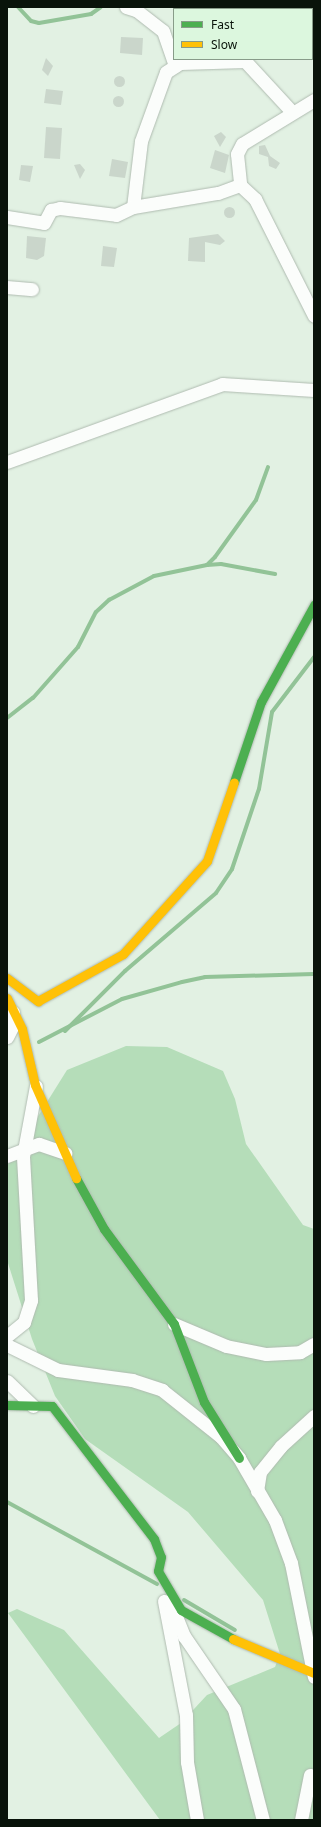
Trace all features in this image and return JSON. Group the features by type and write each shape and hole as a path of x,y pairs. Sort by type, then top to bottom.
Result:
{"street":[{"path":"126,7 136,10 163,31 175,66"},
{"path":"133,207 141,140 166,72 175,66 220,60"},
{"path":"236,60 245,61 292,112"},
{"path":"314,100 292,112 238,148 240,185 255,198 314,316"},
{"path":"7,217 44,223 51,210 60,208 116,215 133,207 218,193 240,185"},
{"path":"7,287 32,289"},
{"path":"7,462 222,384 314,390"},
{"path":"7,978 38,1001 123,954 207,860 261,702 314,605"},
{"path":"7,1037 13,1025 10,1003"},
{"path":"10,1003 22,1029 36,1086 65,1153 104,1229 174,1324 204,1402 275,1520 291,1563 313,1674"},
{"path":"7,1336 24,1322 31,1300 23,1149 36,1086"},
{"path":"7,1156 39,1144 65,1153"},
{"path":"174,1324 226,1346 266,1354 300,1352 314,1344"},
{"path":"7,1345 58,1370 132,1380 162,1390 221,1437 239,1458"},
{"path":"7,1381 33,1406"},
{"path":"7,1405 52,1406 114,1491 137,1514 161,1557 160,1577 186,1715 187,1762 197,1820"},
{"path":"257,1491 260,1472 281,1446 314,1416"},
{"path":"160,1577 181,1610 194,1619 232,1640 313,1674"},
{"path":"160,1577 184,1636 234,1710 263,1820"},
{"path":"301,1820 310,1774"}],"green space":[{"path":"126,1046 167,1047 223,1071 235,1099 246,1144 303,1225 314,1229 314,1820 160,1820 8,1613 17,1609 64,1630 159,1738 181,1723 207,1695 275,1667 280,1654 263,1600 188,1512 85,1439 55,1396 32,1339 7,1260 7,1166 67,1070"}],"building":[{"path":"121,37 143,38 142,55 120,53"},
{"path":"46,58 53,66 48,76 42,70"},
{"path":"119,75 123,77 125,81 123,85 119,87 115,85 113,81 115,77"},
{"path":"46,89 63,91 61,105 44,103"},
{"path":"118,95 122,97 124,101 122,105 118,107 114,105 112,101 114,97"},
{"path":"46,127 62,128 60,159 44,158"},
{"path":"221,132 226,137 220,147 214,136"},
{"path":"265,145 270,156 280,163 276,169 269,166 268,157 259,154 259,146"},
{"path":"215,150 229,155 225,173 210,168"},
{"path":"112,159 128,162 125,178 109,176"},
{"path":"80,164 85,170 80,179 74,165"},
{"path":"21,165 33,166 30,182 19,180"},
{"path":"227,207 231,207 233,208 233,216 227,217 224,214 224,210"},
{"path":"218,234 225,241 220,245 205,242 205,262 188,261 189,238"},
{"path":"27,236 46,238 44,256 37,260 26,258"},
{"path":"103,246 117,248 114,267 101,266"}],"waterway":[{"path":"18,7 31,21 39,23 91,14 101,7"},
{"path":"7,718 33,698 78,647 96,612 109,600 154,576 207,565 215,557 256,500 268,467"},
{"path":"207,565 221,564 275,574"},
{"path":"65,1031 125,971 216,893 232,869 259,789 272,712 314,657"},
{"path":"39,1042 122,999 182,982 205,977 314,974"},
{"path":"7,1502 157,1584"},
{"path":"184,1600 235,1630"}],"traffic: fast":[{"path":"234,782 261,702 314,605"},
{"path":"76,1178 104,1229 174,1324 204,1402 239,1458"},
{"path":"7,1405 52,1406 154,1539 161,1557 158,1571 181,1610 233,1639"}],"traffic: slow":[{"path":"7,978 38,1001 123,954 207,861 234,782"},
{"path":"7,998 22,1029 35,1085 76,1178"},
{"path":"233,1639 314,1673"}]}
